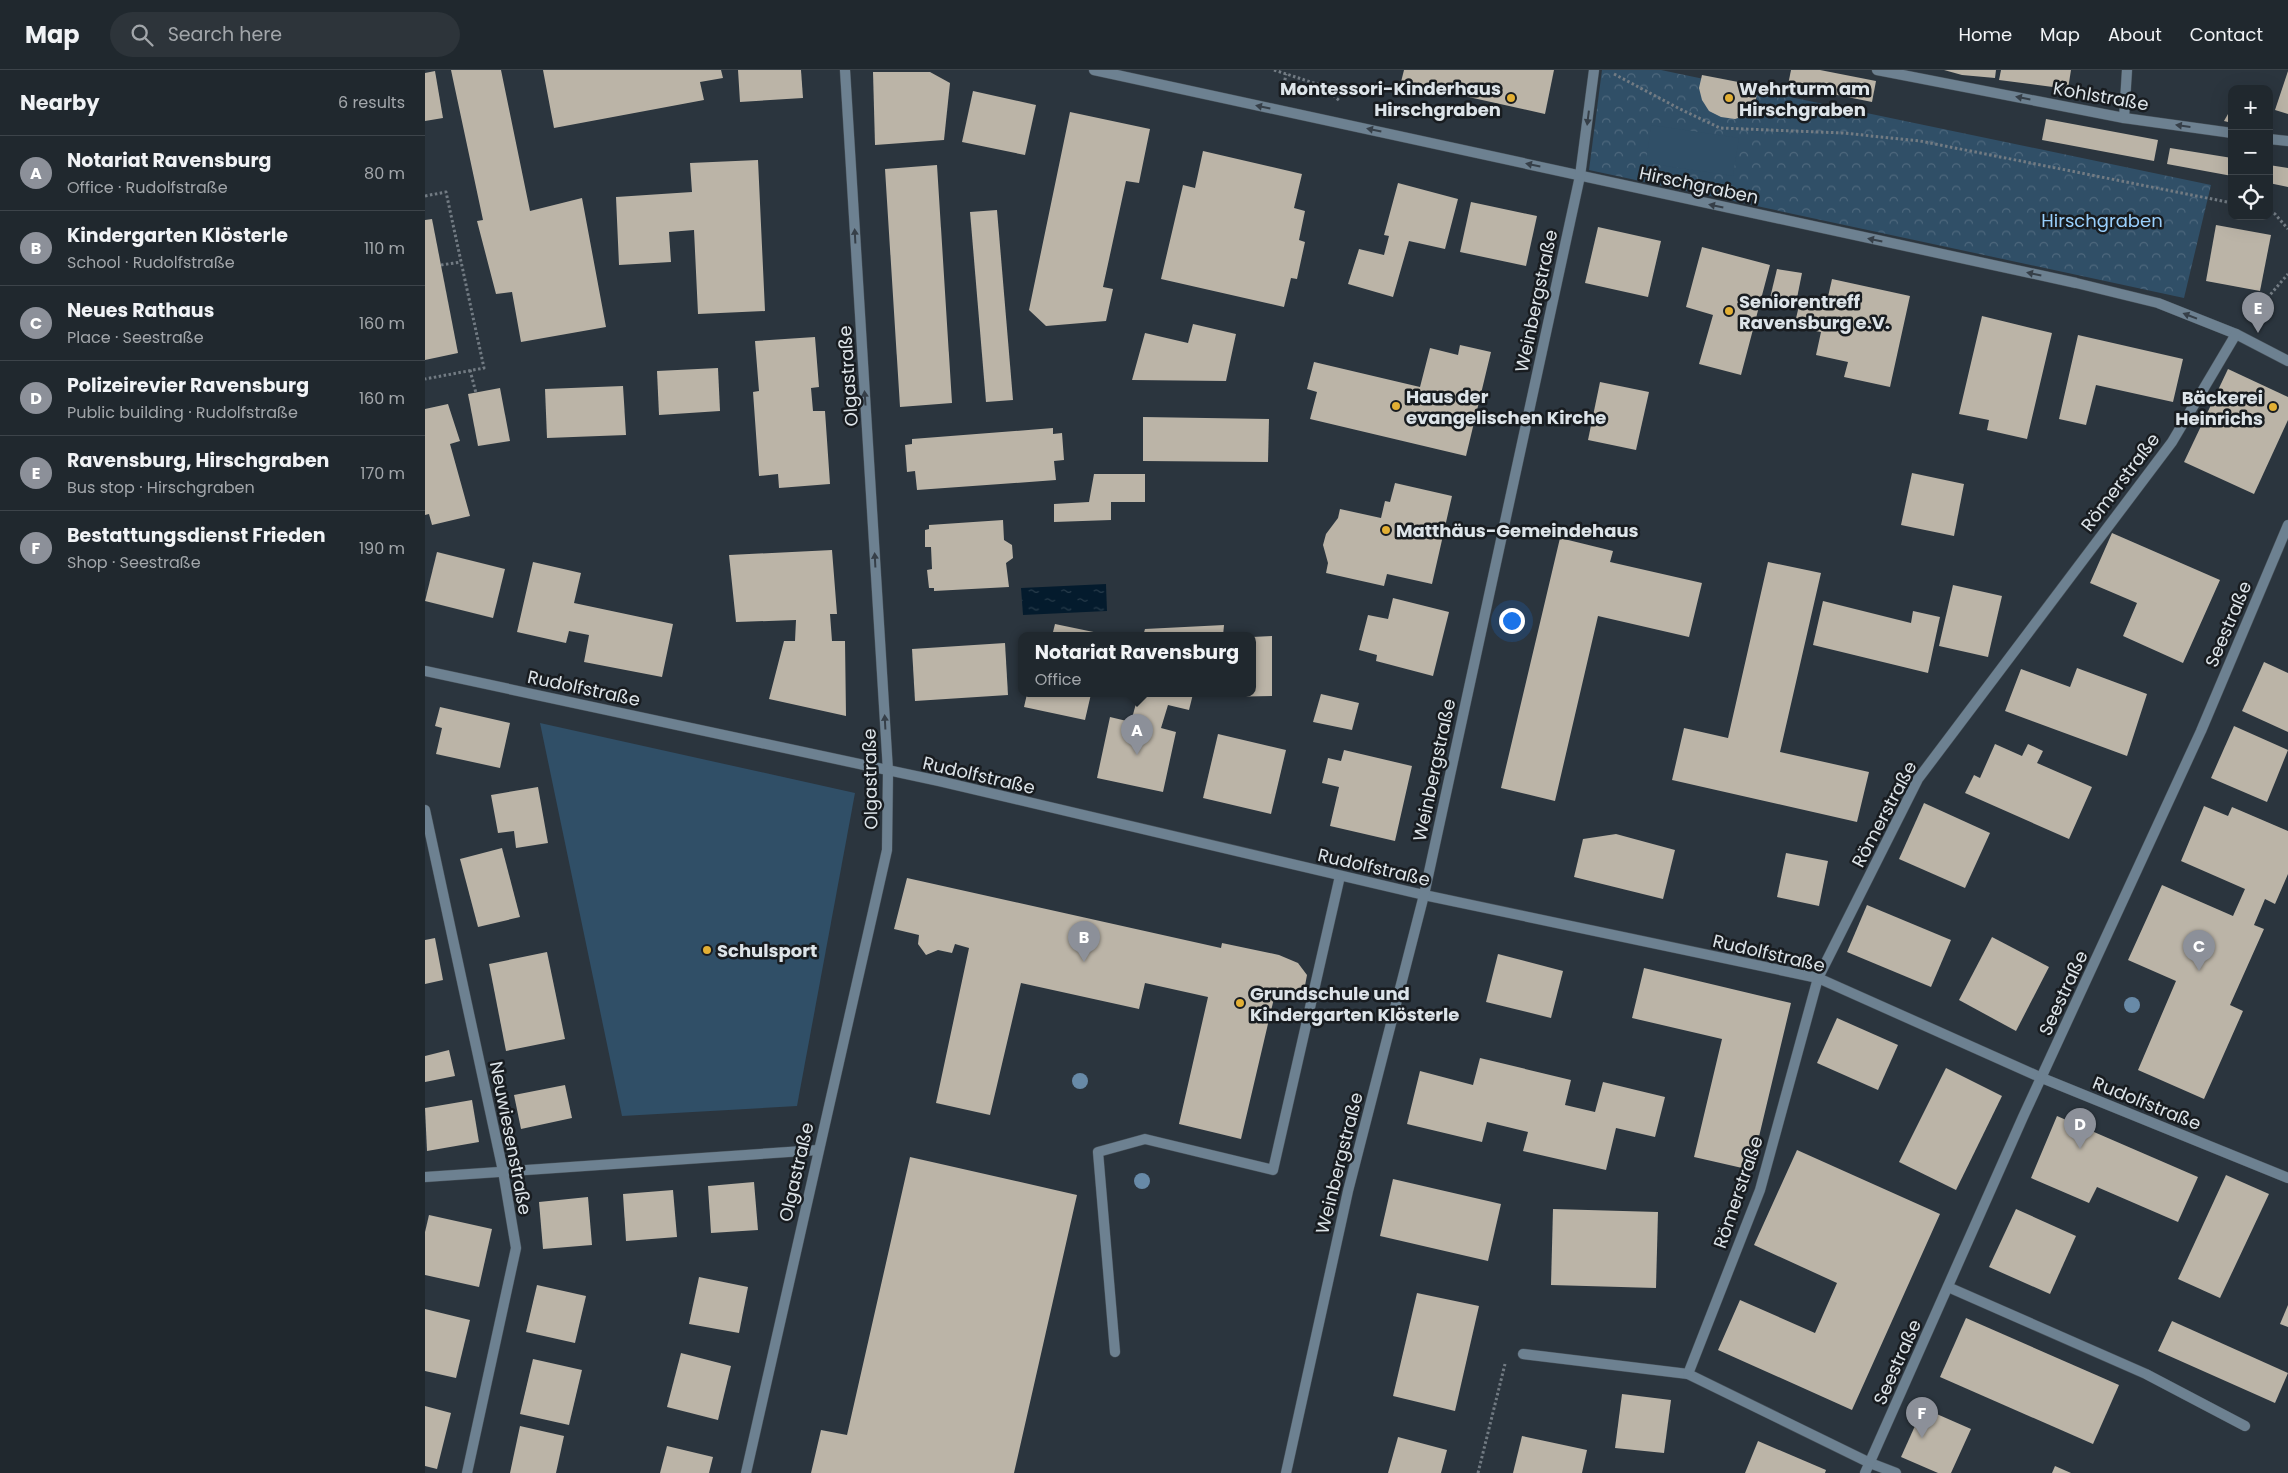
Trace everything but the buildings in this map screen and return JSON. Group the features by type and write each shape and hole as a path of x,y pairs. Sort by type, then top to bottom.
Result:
{"street":[{"name":"Olgastraße","path":"746,1473 887,850 888,771 845,70"},
{"name":"Hirschgraben","path":"1094,70 2076,283 2158,304 2236,334 2288,361"},
{"name":"Weinbergstraße","path":"1285,1473 1347,1191 1424,895 1580,176 1594,70"},
{"name":"Kohlstraße","path":"1877,70 1904,72 2124,118 2228,132"},
{"path":"2124,118 2127,70"},
{"path":"2273,139 2288,141"},
{"name":"Römerstraße","path":"1688,1374 1760,1190 1818,978 1918,779 2172,442 2236,334"},
{"name":"Seestraße","path":"1865,1473 2201,730 2288,525"},
{"name":"Rudolfstraße","path":"425,671 888,771 1424,895 1818,978 2042,1078 2288,1178"},
{"name":"Neuwiesenstraße","path":"425,810 503,1171 516,1248 467,1473"},
{"path":"1115,1352 1098,1152 1145,1139 1273,1170 1340,876"},
{"path":"425,1178 818,1150"},
{"path":"1948,1287 2146,1374 2245,1426"},
{"path":"1523,1354 1688,1374 1870,1463 1896,1473"}],"path":[{"path":"1274,70 1320,86 1340,100 1345,124"},
{"path":"1607,70 1720,128 1843,132 1920,141 2228,202"},
{"path":"425,196 446,192 484,368 425,379"},
{"path":"2273,213 2288,229"},
{"path":"441,265 461,262"},
{"path":"2236,334 2288,274"},
{"path":"470,370 476,393"},
{"path":"1478,1473 1505,1361 1523,1354"}],"green space":[{"name":"Hirschgraben","path":"1602,70 1661,70 2211,185 2184,298 1589,170"},
{"path":"1651,125 1739,138 1733,176 1646,163"},
{"name":"Schulsport","path":"540,723 855,793 797,1106 622,1116"}],"water":[{"path":"1106,584 1107,611 1023,615 1021,588"}],"place":[{"name":"Montessori-Kinderhaus Hirschgraben","path":"1511,98"},
{"name":"Wehrturm am Hirschgraben","path":"1729,98"},
{"name":"Seniorentreff Ravensburg e.V.","path":"1729,311"},
{"name":"Ravensburg, Hirschgraben","path":"2258,333"},
{"name":"Haus der evangelischen Kirche","path":"1396,406"},
{"name":"Bäckerei Heinrichs","path":"2273,407"},
{"name":"Matthäus-Gemeindehaus","path":"1386,530"},
{"name":"Notariat Ravensburg","path":"1137,755"},
{"name":"Schulsport","path":"707,950"},
{"name":"Kindergarten Klösterle","path":"1084,962"},
{"name":"Neues Rathaus","path":"2199,971"},
{"name":"Grundschule und Kindergarten Klösterle","path":"1240,1003"},
{"name":"Polizeirevier Ravensburg","path":"2080,1149"},
{"name":"Bestattungsdienst Frieden","path":"1922,1438"}]}
